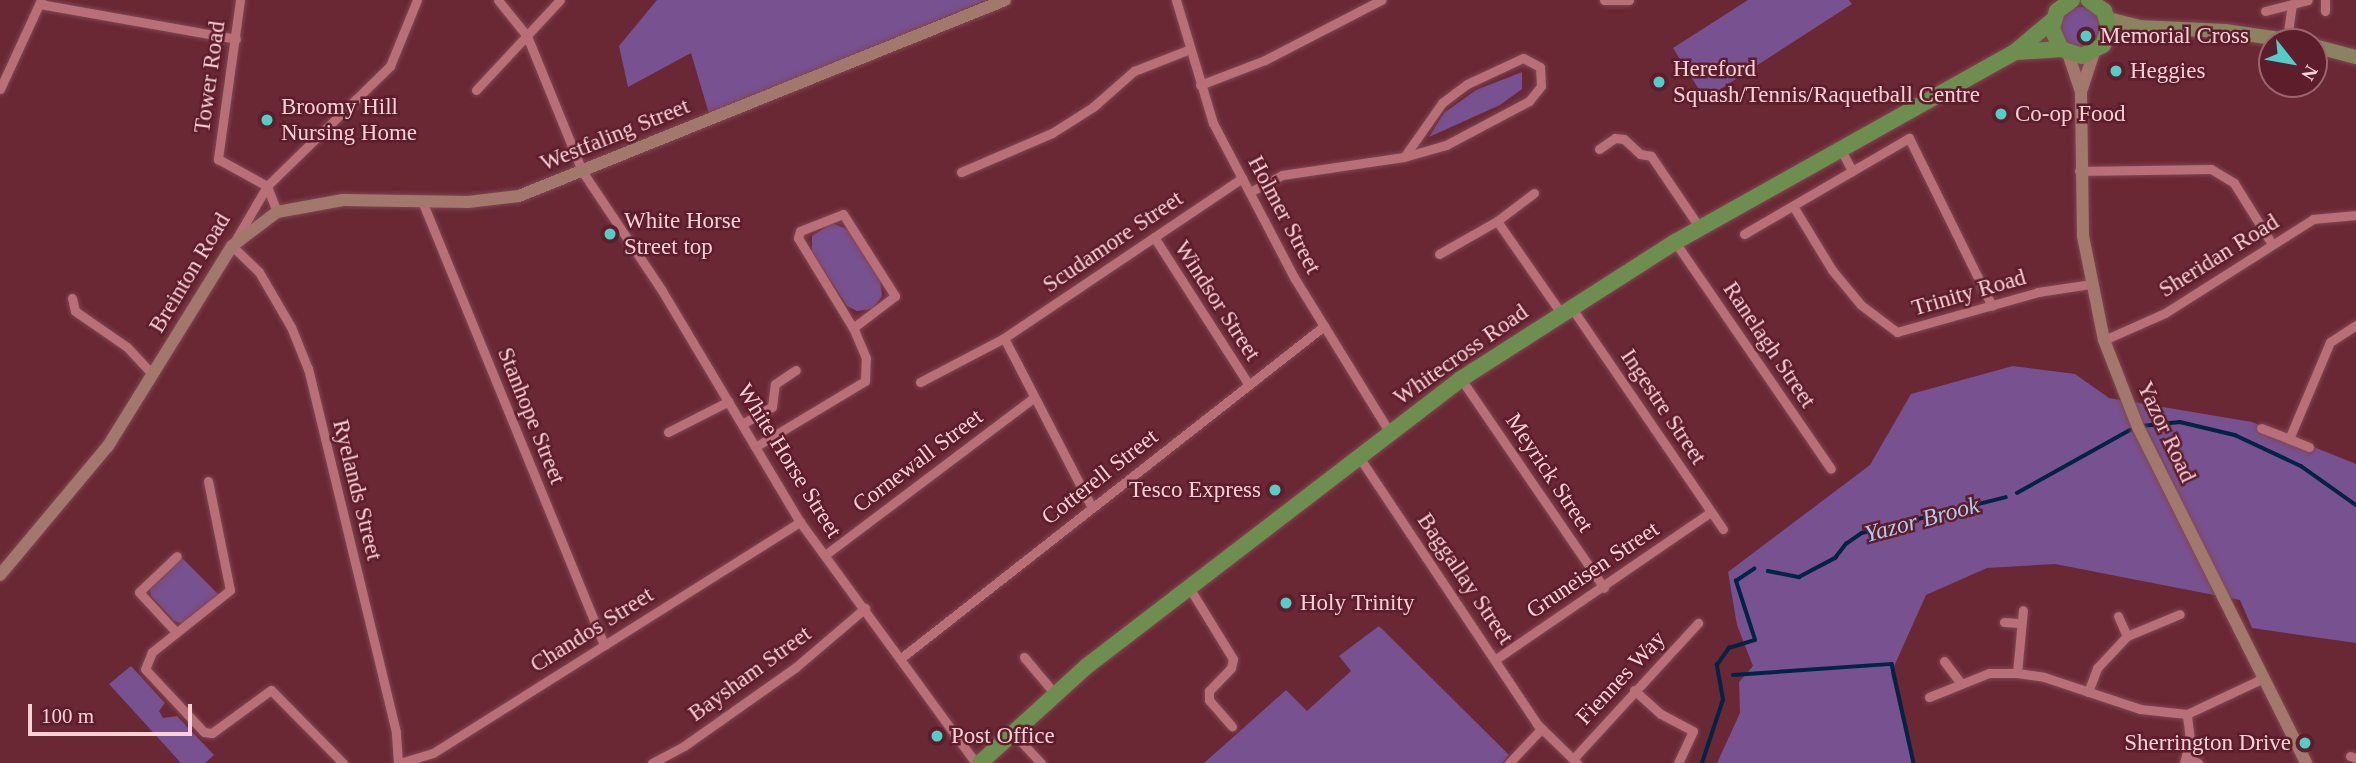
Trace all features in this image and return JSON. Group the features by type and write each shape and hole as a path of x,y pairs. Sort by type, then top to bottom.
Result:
{"highway":[{"path":"2089,0 2107,17"},
{"path":"2100,47 2107,17 2117,0"},
{"name":"Whitecross Road","path":"978,763 1055,694 1461,379 1675,242 2015,52 2053,20 2067,2"},
{"path":"2053,20 2053,35 2065,51"},
{"name":"Whitecross Road","path":"2015,52 2100,47"}],"main road":[{"path":"2107,17 2139,27 2258,37"},
{"path":"2100,47 2139,27"},
{"path":"2328,50 2356,57"}],"street":[{"name":"Tower Road","path":"240,0 218,159 267,186"},
{"name":"Breinton Road","path":"0,575 108,446 267,186 390,66 405,40 417,0"},
{"name":"White Horse Street","path":"498,0 527,36 582,171 729,401 800,522 978,763"},
{"path":"476,90 560,0"},
{"name":"Westfaling Street","path":"232,246 277,212 343,200 496,201 582,171 1005,0"},
{"name":"Holmer Street","path":"1175,0 1213,123 1324,326 1390,433"},
{"path":"1200,85 1265,60 1381,0"},
{"path":"1604,0 1629,0"},
{"path":"2265,11 2308,0"},
{"path":"2325,11 2326,0"},
{"path":"0,89 41,2 126,23 236,39"},
{"path":"2292,4 2293,28"},
{"name":"Yazor Road","path":"2100,47 2081,92 2079,171 2091,284 2104,340 2138,427 2306,763"},
{"path":"961,172 1052,133 1093,107 1134,71 1190,49"},
{"name":"Yazor Road","path":"2065,51 2081,92"},
{"path":"1250,192 1282,175 1404,157 1446,145 1512,113 1541,86 1540,67 1523,58 1467,84 1442,103 1404,157"},
{"path":"1599,149 1615,138 1624,139 1640,153 1651,156 1700,228"},
{"path":"1744,234 1909,138 1992,306"},
{"path":"1841,150 1852,172"},
{"path":"2079,171 2211,169 2234,183 2272,244"},
{"name":"Scudamore Street","path":"920,382 1004,338 1242,178"},
{"path":"267,186 277,212"},
{"path":"1439,254 1497,221 1534,193"},
{"name":"Stanhope Street","path":"422,201 604,645"},
{"name":"Trinity Road","path":"1793,205 1832,270 1884,326 1898,332 1913,331 1992,306 2091,284"},
{"path":"755,447 865,381 866,358 853,328 798,234 843,214 894,296 853,328"},
{"name":"Sheridan Road","path":"2104,340 2165,313 2313,219 2356,215"},
{"name":"Ingestre Street","path":"1497,221 1566,310 1723,529"},
{"name":"Windsor Street","path":"1154,237 1249,385"},
{"name":"Ranelagh Street","path":"1675,242 1831,469"},
{"name":"Ryelands Street","path":"232,246 259,271 291,327 308,369 396,732 399,763"},
{"path":"72,298 75,311 127,347 153,375"},
{"path":"2289,439 2330,342 2356,325"},
{"name":"Cotterell Street","path":"901,658 1324,326"},
{"path":"1004,338 1033,398 1093,508"},
{"path":"742,424 772,407 775,384 796,370"},
{"name":"Meyrick Street","path":"1461,379 1604,588"},
{"name":"Cornewall Street","path":"825,555 1033,398"},
{"path":"668,432 729,401"},
{"path":"2261,428 2309,447"},
{"name":"Baggallay Street","path":"1359,457 1539,727 1575,761"},
{"path":"208,481 232,584 226,597 152,652 145,669 204,732 218,732 271,690 343,763"},
{"name":"Gruneisen Street","path":"1496,659 1604,588 1711,512"},
{"name":"Chandos Street","path":"399,763 433,753 800,522"},
{"path":"176,632 139,592 177,556"},
{"path":"1191,589 1233,659 1231,668 1209,691 1209,700 1232,726"},
{"name":"Baysham Street","path":"652,763 684,746 796,667 865,608"},
{"path":"2017,673 2023,610"},
{"path":"2088,692 2098,668 2127,636 2180,614"},
{"path":"2118,616 2127,636"},
{"path":"2004,622 2020,623"},
{"name":"Fiennes Way","path":"1575,761 1634,690 1698,623"},
{"path":"1024,657 1055,694"},
{"path":"1944,661 1960,682"},
{"path":"1929,697 1960,682 1989,673 2017,673 2140,709 2187,714 2264,678"},
{"path":"1634,690 1661,714 1692,731 1678,763"},
{"path":"2187,714 2185,760 2198,763"},
{"path":"1509,763 1539,727"},
{"path":"1013,733 1041,763"}],"shaded area":[{"path":"657,0 987,0 709,114 691,53 628,87 619,46"},
{"path":"1748,0 1849,0 1852,4 1705,99 1673,48"},
{"path":"2081,7 2096,13 2102,28 2096,43 2081,49 2066,43 2060,28 2066,13"},
{"path":"1522,72 1522,89 1500,105 1429,137 1444,113 1476,90"},
{"path":"832,223 849,230 880,279 882,296 873,309 857,311 847,306 812,252 812,236"},
{"path":"2013,366 2075,374 2109,398 2252,422 2356,464 2356,643 2252,628 2240,600 2055,564 1987,568 1926,595 1891,673 1912,763 1717,763 1740,713 1739,682 1753,666 1737,625 1728,572 1870,465 1911,394"},
{"path":"182,558 219,595 183,624 174,621 151,596 150,589"},
{"path":"1379,626 1509,755 1502,763 1204,763 1286,690 1307,711 1351,671 1339,656"},
{"path":"131,666 165,703 159,711 163,718 177,716 214,755 205,763 181,763 109,684"}],"waterway":[{"name":"Yazor Brook","path":"2142,426 2180,422 2235,435 2301,466 2356,505"},
{"name":"Yazor Brook","path":"2017,493 2134,428"},
{"name":"Yazor Brook","path":"1768,571 1799,577 1835,558 1846,544 1862,533 2006,497"},
{"name":"Yazor Brook","path":"1702,763 1723,700 1717,665 1729,648 1755,640 1736,581 1754,569"},
{"path":"1733,675 1892,664 1914,763"}],"place":[{"name":"Memorial Cross","path":"2086,36"},
{"name":"Heggies","path":"2116,71"},
{"name":"Hereford Squash/Tennis/Raquetball Centre","path":"1659,82"},
{"name":"Co-op Food","path":"2001,114"},
{"name":"Broomy Hill Nursing Home","path":"267,120"},
{"name":"White Horse Street top","path":"610,234"},
{"name":"Tesco Express","path":"1275,490"},
{"name":"Holy Trinity","path":"1286,603"},
{"name":"Post Office","path":"937,736"},
{"name":"Sherrington Drive","path":"2305,743"}]}
